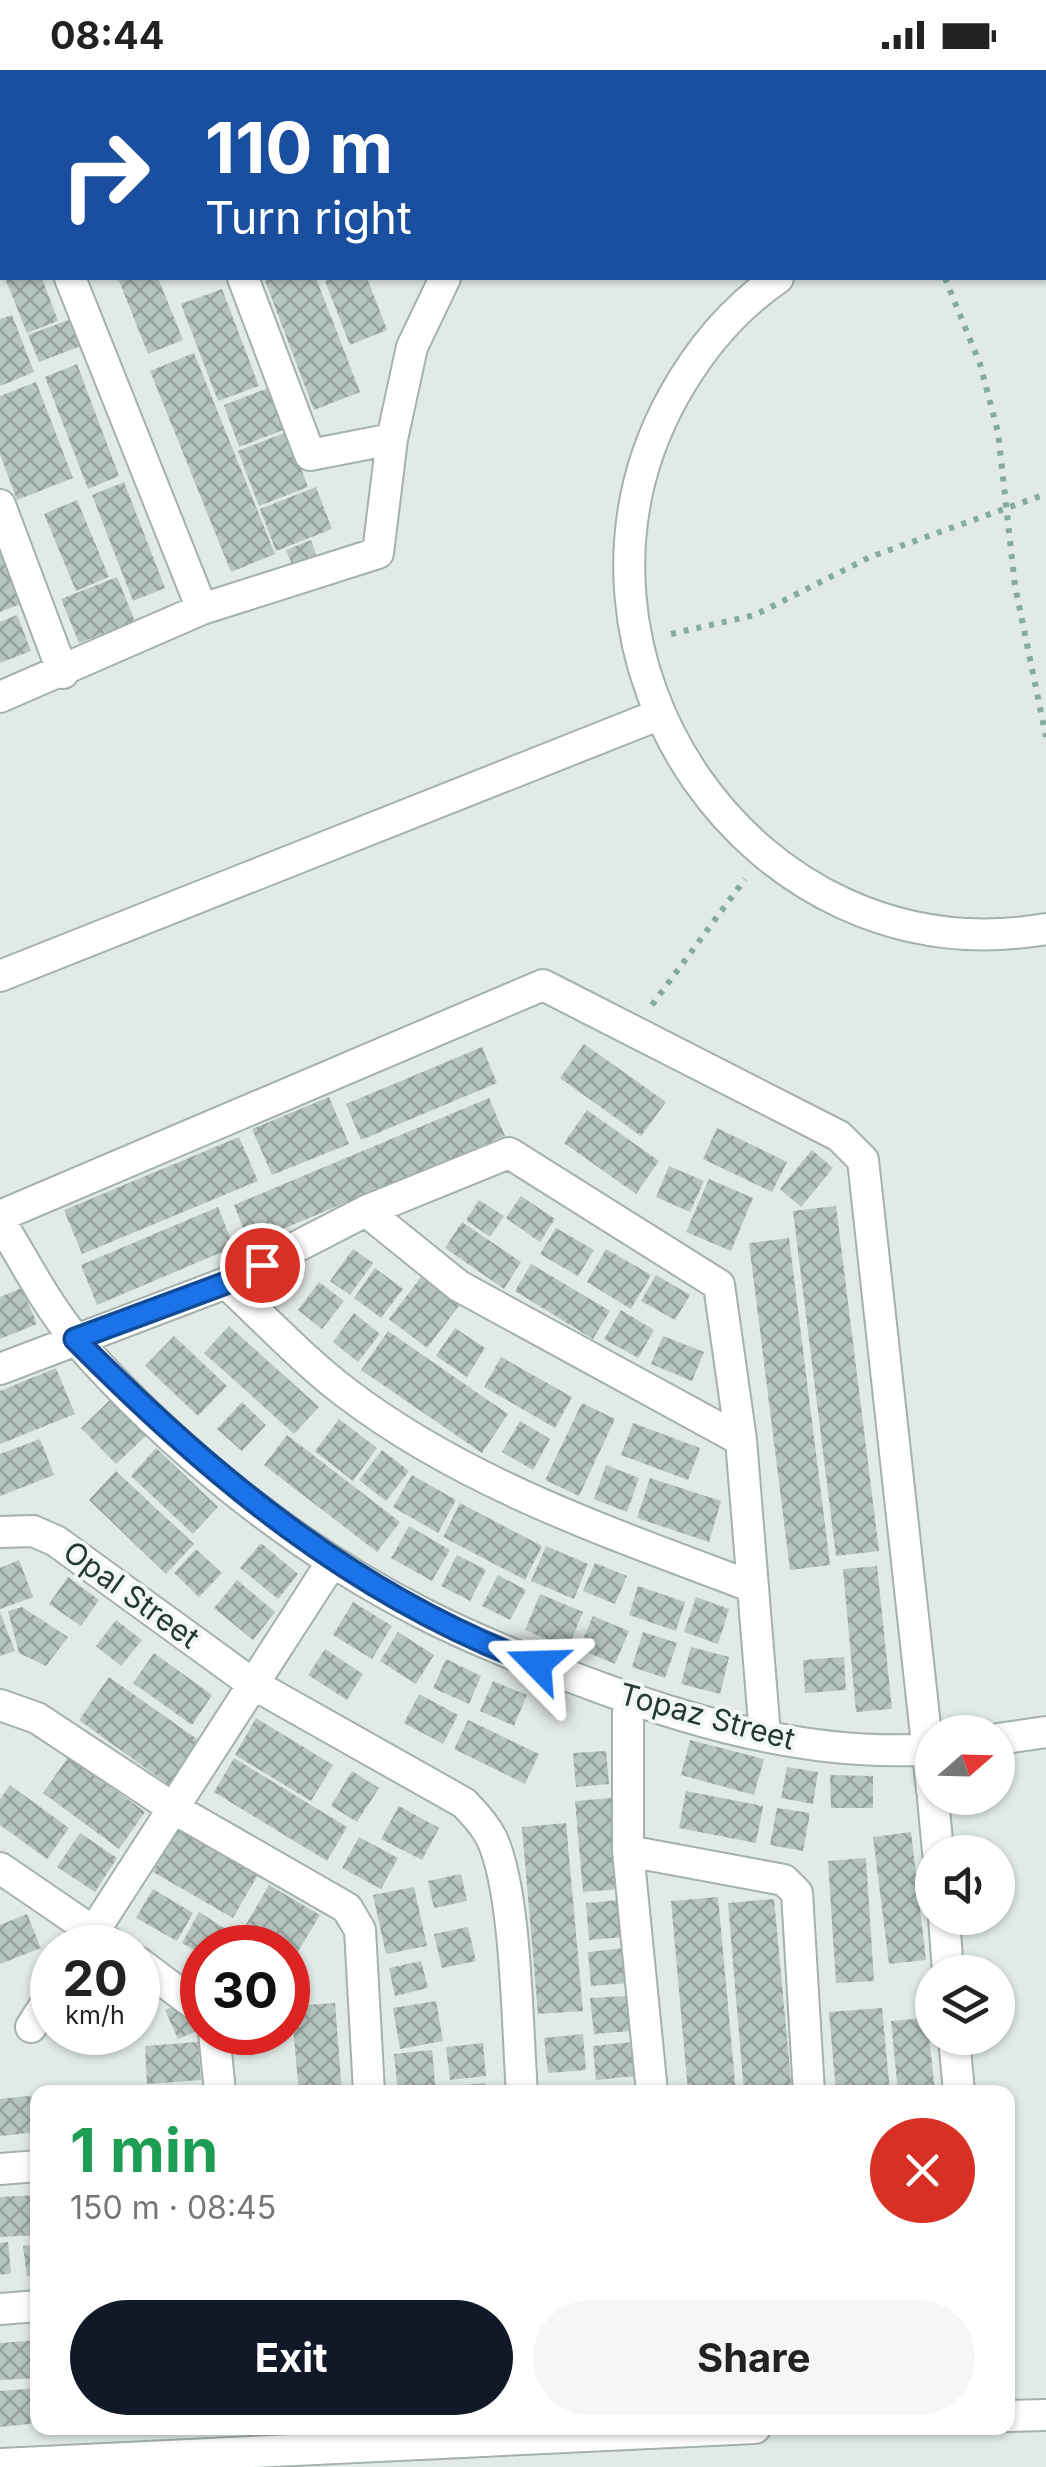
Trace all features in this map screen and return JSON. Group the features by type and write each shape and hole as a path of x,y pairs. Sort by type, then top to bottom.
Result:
{"street":[{"path":"71,280 202,609"},
{"path":"244,280 310,455 392,439"},
{"path":"0,697 63,673 202,609 378,552 392,439 412,347 443,280"},
{"path":"776,280 720,328 686,373 660,422 641,474 631,528 628,584 635,639 658,715 703,791 764,854 843,902 913,926 968,933 1046,929"},
{"path":"0,505 6,538 63,673"},
{"path":"0,976 658,715"},
{"path":"0,1218 543,986 839,1136 863,1160 927,1715"},
{"path":"0,1368 226,1283 366,1212 509,1153 719,1285 740,1440 765,1735"},
{"path":"366,1212 459,1286 740,1440"},
{"name":"Topaz Street","path":"0,1218 75,1339 151,1416 332,1562 418,1611 507,1653 628,1698 821,1746 915,1749"},
{"path":"226,1283 344,1392 454,1463 618,1536 752,1586"},
{"name":"Opal Street","path":"0,1532 33,1531 56,1541 253,1684 464,1803 482,1821 494,1842 506,1900 521,2085"},
{"path":"108,1925 173,1808 332,1562"},
{"path":"628,1698 628,1851 651,2085"},
{"path":"0,1705 36,1718 173,1808 348,1908 360,1930 369,2085"},
{"path":"1015,1737 1046,1732"},
{"path":"628,1851 784,1880 797,1893 809,2085"},
{"path":"0,1868 75,1925"},
{"path":"216,2055 219,2085"},
{"path":"956,2055 958,2085"},
{"path":"0,2169 30,2167"},
{"path":"0,2309 30,2307"},
{"path":"1015,2416 1046,2415"},
{"path":"0,2464 551,2444 666,2435"}],"path":[{"path":"946,280 980,364 998,432 1015,586 1046,737"},
{"path":"635,639 699,631 755,615 870,557 1046,494"},
{"path":"634,1029 764,854"}],"building":[{"path":"6,280 43,280 58,321 27,333"},
{"path":"119,280 159,280 183,340 148,354"},
{"path":"265,280 317,280 360,392 314,410"},
{"path":"368,280 387,330 350,345 325,281"},
{"path":"222,289 259,386 218,401 181,304"},
{"path":"12,315 34,372 0,386 0,319"},
{"path":"76,317 86,344 39,362 28,335"},
{"path":"194,353 275,554 231,572 150,371"},
{"path":"77,364 119,476 88,489 45,377"},
{"path":"36,382 73,478 17,500 0,454 0,396"},
{"path":"268,388 283,430 239,447 224,405"},
{"path":"287,432 308,487 259,506 238,451"},
{"path":"124,482 165,588 133,601 92,495"},
{"path":"316,487 332,529 276,551 260,509"},
{"path":"77,500 109,577 76,591 44,514"},
{"path":"311,540 316,555 292,564 286,550"},
{"path":"0,543 23,603 0,612"},
{"path":"117,577 135,621 79,643 61,599"},
{"path":"17,615 31,651 0,663 0,622"},
{"path":"584,1044 666,1102 641,1136 560,1078"},
{"path":"482,1047 497,1083 361,1140 346,1104"},
{"path":"329,1097 349,1144 272,1175 252,1129"},
{"path":"489,1098 505,1136 249,1243 234,1205"},
{"path":"587,1110 659,1161 636,1194 564,1143"},
{"path":"717,1128 787,1162 772,1192 703,1159"},
{"path":"239,1137 258,1181 82,1254 64,1210"},
{"path":"812,1150 833,1168 801,1207 780,1189"},
{"path":"669,1166 704,1181 690,1212 656,1197"},
{"path":"709,1179 753,1198 731,1251 686,1232"},
{"path":"521,1196 555,1219 540,1242 506,1218"},
{"path":"479,1200 504,1216 490,1237 466,1220"},
{"path":"836,1206 879,1551 836,1556 793,1211"},
{"path":"218,1207 234,1247 97,1305 81,1265"},
{"path":"462,1222 521,1262 504,1289 445,1248"},
{"path":"556,1228 594,1250 578,1276 540,1254"},
{"path":"789,1238 830,1565 790,1570 749,1243"},
{"path":"353,1249 373,1263 350,1295 330,1281"},
{"path":"606,1249 651,1275 631,1309 587,1282"},
{"path":"531,1264 610,1311 593,1339 515,1291"},
{"path":"375,1268 403,1289 381,1318 354,1298"},
{"path":"656,1275 690,1295 675,1320 641,1301"},
{"path":"421,1277 459,1306 427,1348 389,1319"},
{"path":"319,1282 344,1301 322,1329 298,1310"},
{"path":"22,1288 37,1324 0,1339 0,1297"},
{"path":"621,1310 654,1330 638,1358 604,1339"},
{"path":"354,1313 380,1334 358,1362 333,1342"},
{"path":"229,1326 319,1407 294,1434 204,1353"},
{"path":"455,1328 485,1348 467,1377 436,1356"},
{"path":"388,1331 508,1414 482,1453 361,1370"},
{"path":"174,1336 227,1386 198,1416 145,1366"},
{"path":"663,1336 704,1352 692,1381 651,1364"},
{"path":"501,1357 572,1397 555,1428 484,1387"},
{"path":"56,1368 75,1414 0,1444 0,1391"},
{"path":"112,1398 147,1435 116,1464 81,1428"},
{"path":"242,1402 266,1425 242,1451 217,1429"},
{"path":"582,1403 615,1419 579,1496 545,1480"},
{"path":"339,1419 377,1448 353,1481 315,1451"},
{"path":"520,1421 550,1439 533,1470 502,1452"},
{"path":"633,1423 700,1448 688,1480 621,1455"},
{"path":"287,1435 400,1522 377,1552 264,1465"},
{"path":"40,1439 54,1475 0,1496 0,1454"},
{"path":"156,1448 218,1507 193,1534 131,1476"},
{"path":"382,1450 409,1471 386,1501 359,1480"},
{"path":"606,1465 639,1478 627,1512 594,1499"},
{"path":"116,1471 194,1544 166,1574 89,1500"},
{"path":"412,1475 456,1500 438,1533 393,1507"},
{"path":"650,1478 721,1501 709,1542 637,1518"},
{"path":"460,1503 542,1546 525,1580 443,1537"},
{"path":"409,1526 450,1550 432,1581 391,1558"},
{"path":"261,1543 298,1574 278,1599 240,1568"},
{"path":"546,1546 588,1564 574,1599 531,1581"},
{"path":"196,1549 222,1573 199,1597 174,1573"},
{"path":"457,1555 486,1570 470,1601 441,1586"},
{"path":"19,1560 33,1597 0,1609 0,1568"},
{"path":"595,1563 627,1576 615,1604 583,1591"},
{"path":"877,1566 892,1709 856,1712 843,1569"},
{"path":"498,1575 526,1590 510,1620 482,1606"},
{"path":"68,1577 99,1600 81,1626 49,1604"},
{"path":"237,1580 275,1612 253,1640 214,1608"},
{"path":"638,1586 685,1602 676,1631 629,1615"},
{"path":"540,1594 583,1612 568,1648 525,1630"},
{"path":"696,1597 729,1609 718,1644 684,1632"},
{"path":"353,1602 392,1626 372,1659 333,1635"},
{"path":"22,1607 68,1637 46,1666 19,1653 8,1611"},
{"path":"0,1612 15,1651 0,1656"},
{"path":"593,1616 629,1631 615,1664 579,1649"},
{"path":"116,1620 142,1640 121,1666 96,1646"},
{"path":"398,1632 434,1655 416,1684 380,1661"},
{"path":"643,1632 677,1643 665,1678 632,1667"},
{"path":"691,1647 729,1657 720,1694 681,1684"},
{"path":"325,1649 363,1674 347,1700 308,1675"},
{"path":"154,1653 212,1695 192,1725 133,1683"},
{"path":"844,1657 846,1690 805,1693 803,1660"},
{"path":"446,1659 481,1676 469,1704 433,1688"},
{"path":"109,1677 204,1744 173,1788 79,1720"},
{"path":"493,1681 527,1695 514,1726 480,1711"},
{"path":"419,1694 458,1715 443,1744 404,1723"},
{"path":"256,1718 333,1765 311,1801 235,1755"},
{"path":"468,1720 539,1754 525,1784 454,1749"},
{"path":"690,1740 764,1759 754,1795 681,1775"},
{"path":"606,1751 609,1784 576,1787 573,1753"},
{"path":"69,1756 145,1812 119,1849 43,1793"},
{"path":"234,1758 347,1827 327,1861 214,1792"},
{"path":"787,1767 818,1772 813,1804 781,1798"},
{"path":"352,1771 379,1788 357,1822 331,1806"},
{"path":"830,1775 873,1776 873,1808 831,1808"},
{"path":"10,1785 69,1828 47,1859 0,1825 0,1799"},
{"path":"686,1791 763,1806 756,1843 679,1828"},
{"path":"612,1798 620,1889 583,1892 575,1801"},
{"path":"399,1806 439,1828 422,1860 381,1839"},
{"path":"777,1808 810,1813 803,1851 770,1845"},
{"path":"566,1823 583,2011 538,2014 522,1827"},
{"path":"179,1824 260,1871 233,1918 153,1872"},
{"path":"911,1832 915,1935 923,1935 925,1955 915,1955 915,1961 889,1964 873,1837"},
{"path":"80,1833 117,1858 95,1892 57,1867"},
{"path":"359,1837 398,1858 381,1889 342,1868"},
{"path":"866,1858 874,1981 836,1983 828,1861"},
{"path":"461,1874 467,1901 434,1908 428,1881"},
{"path":"269,1885 320,1915 310,1932 310,1925 246,1925"},
{"path":"414,1887 427,1946 386,1954 373,1895"},
{"path":"153,1889 193,1913 186,1925 180,1925 177,1941 160,1931 160,1925 148,1925 136,1918"},
{"path":"718,1897 735,2085 687,2085 671,1901"},
{"path":"774,1899 791,2085 743,2085 728,1903"},
{"path":"620,1900 624,1937 589,1940 586,1903"},
{"path":"199,1912 219,1925 192,1925"},
{"path":"27,1914 32,1925 30,1952 0,1964 0,1925"},
{"path":"468,1927 476,1961 442,1968 434,1934"},
{"path":"626,1948 629,1983 591,1986 588,1952"},
{"path":"421,1961 428,1988 395,1996 389,1968"},
{"path":"627,1996 630,2031 594,2034 590,1998"},
{"path":"436,2001 443,2041 400,2049 393,2008"},
{"path":"335,2003 341,2085 298,2085 296,2055 310,2055 310,2005"},
{"path":"180,2004 180,2038 178,2039 165,2010"},
{"path":"882,2008 889,2085 835,2085 829,2012"},
{"path":"915,2019 915,2055 931,2055 934,2085 897,2085 891,2021"},
{"path":"583,2034 586,2070 548,2073 544,2038"},
{"path":"633,2042 636,2076 596,2080 593,2046"},
{"path":"180,2043 180,2055 199,2055 201,2080 147,2084 145,2055 160,2055 160,2045"},
{"path":"483,2043 486,2076 450,2080 446,2047"},
{"path":"432,2050 435,2085 397,2085 394,2054"},
{"path":"30,2096 30,2133 0,2136 0,2099"},
{"path":"30,2195 30,2235 0,2237 0,2197"},
{"path":"8,2242 11,2273 0,2275 0,2243"},
{"path":"30,2245 30,2276 27,2276 23,2246"},
{"path":"30,2341 30,2378 0,2380 0,2343"},
{"path":"30,2389 30,2424 0,2427 0,2391"}],"route":[{"path":"262,1265 226,1283 75,1339 151,1416 235,1488 332,1562 418,1611 537,1664"}]}
